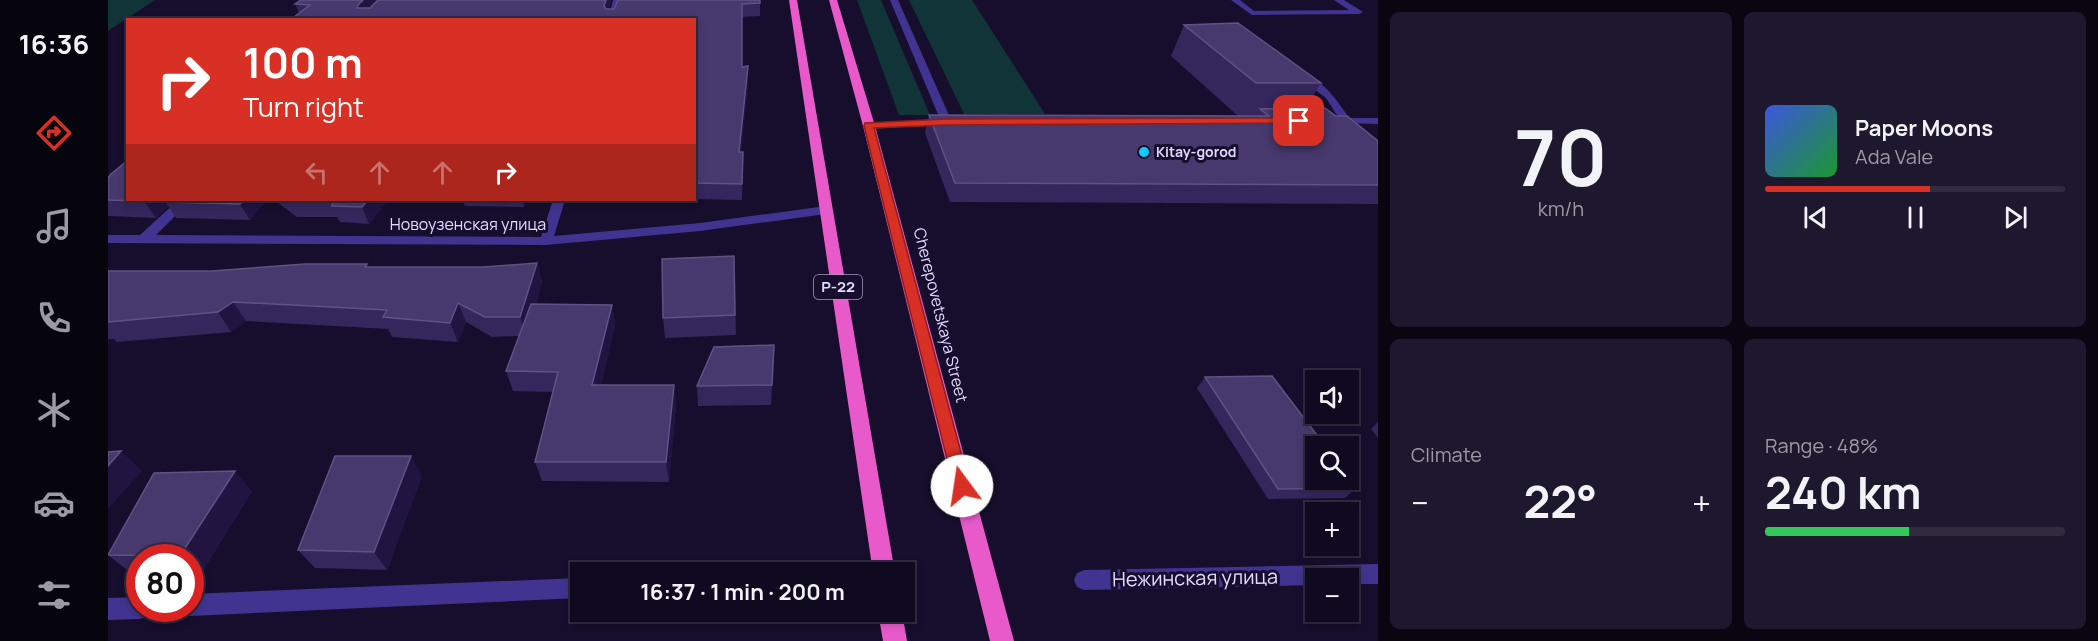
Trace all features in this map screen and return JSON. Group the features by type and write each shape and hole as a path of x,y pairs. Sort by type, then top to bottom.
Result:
{"highway":[{"name":"Р-22","path":"793,0 882,562"},
{"name":"Cherepovetskaya Street","path":"833,0 869,126 1002,641"},
{"path":"892,622 895,641"}],"street":[{"path":"612,18 617,0"},
{"path":"894,0 946,122"},
{"path":"1235,0 1252,13 1359,12 1338,0"},
{"path":"1296,72 1330,96 1340,121 1362,132"},
{"path":"1340,121 1378,121"},
{"path":"869,126 958,122"},
{"path":"144,239 184,201"},
{"path":"546,241 559,201"},
{"name":"Новоузенская улица","path":"108,239 546,241 700,228 826,210"},
{"name":"Нежинская улица","path":"1084,580 1378,574"},
{"path":"204,604 570,588"},
{"path":"108,609 126,608"}],"green space":[{"path":"108,0 155,0 126,18 108,31"},
{"path":"857,0 881,0 930,115 899,115"},
{"path":"909,0 972,0 1045,114 964,114"}],"building":[{"path":"301,0 363,0 357,8 370,8 378,0 606,0 604,6 606,9 614,9 618,0 760,0 760,3 742,4 742,67 748,66 739,152 743,152 742,184 696,183 696,18 293,18 310,5 295,4"},
{"path":"1238,23 1321,83 1256,83 1184,25"},
{"name":"Kitay-gorod","path":"1325,108 1336,116 1347,116 1378,141 1378,185 955,183 929,115 1269,116 1260,109"},
{"path":"126,162 126,200 108,200 108,178"},
{"path":"166,201 243,201 240,204"},
{"path":"333,201 367,201 362,207 332,206"},
{"path":"734,256 735,315 663,318 662,259"},
{"path":"537,263 520,317 485,317 458,303 450,323 383,317 387,310 233,302 218,312 108,322 108,271 212,271 305,264 367,264 365,267 484,267"},
{"path":"531,304 612,305 592,385 674,385 666,462 535,462 558,372 506,371"},
{"path":"774,345 772,385 697,386 714,347"},
{"path":"1272,376 1305,419 1305,424 1309,424 1318,436 1305,436 1305,489 1278,489 1205,377"},
{"path":"121,451 108,466 108,452"},
{"path":"335,456 411,456 374,552 298,550"},
{"path":"235,471 188,544 126,544 126,555 108,555 154,473"}],"place":[{"name":"Kitay-gorod","path":"1144,152"}],"route":[{"path":"962,486 869,126 946,122 1299,121"}]}
